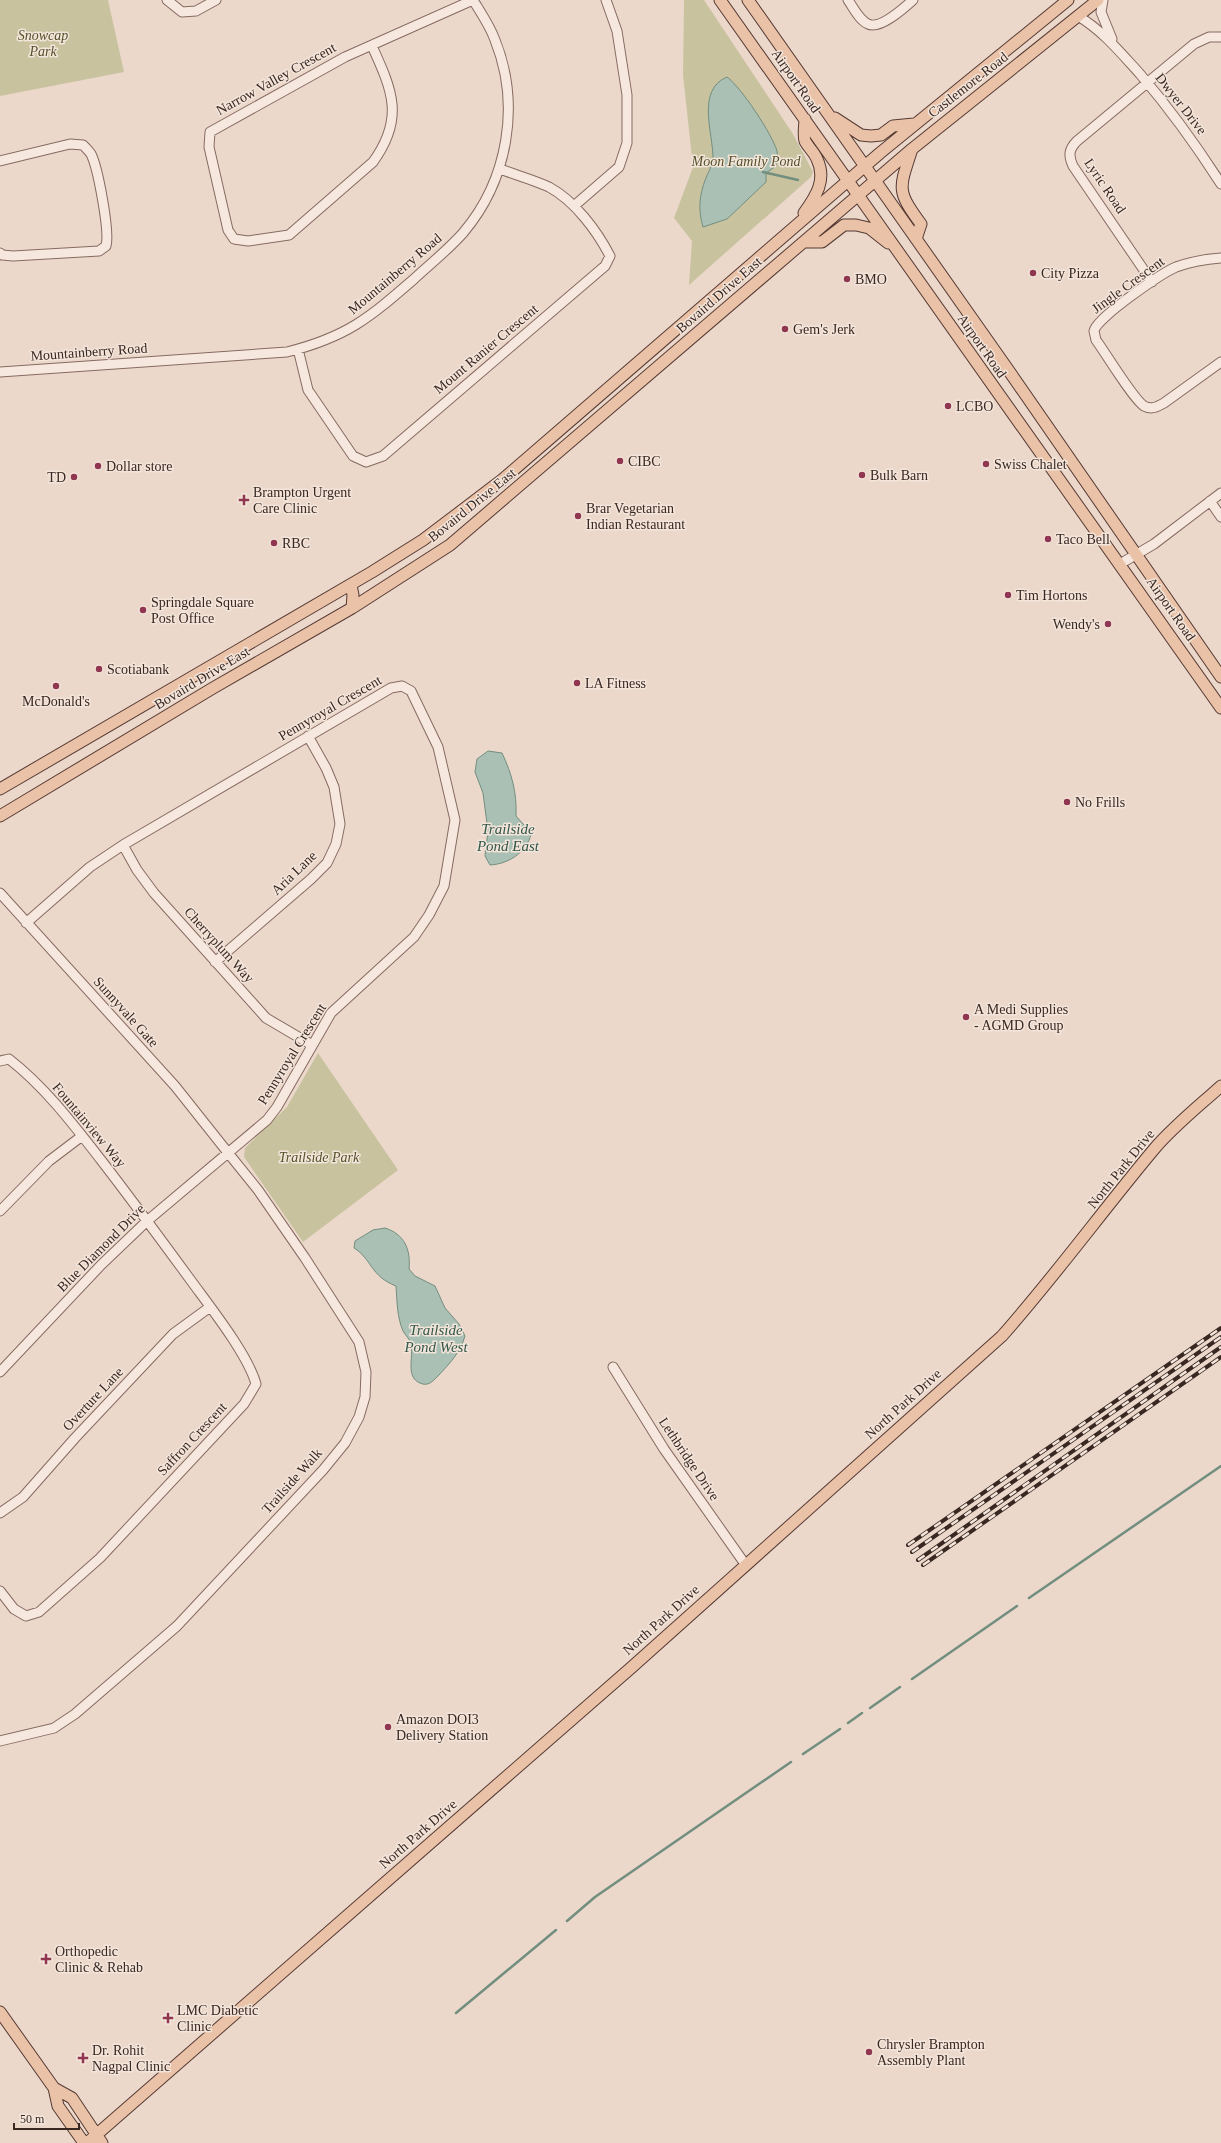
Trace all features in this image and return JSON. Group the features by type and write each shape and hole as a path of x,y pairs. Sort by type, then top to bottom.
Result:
{"main road":[{"name":"Airport Road","path":"720,0 1221,708"},
{"name":"Airport Road","path":"748,0 916,238 1221,677"},
{"name":"Castlemore Road","path":"848,180 914,124 1068,0"},
{"name":"Castlemore Road","path":"858,195 912,149 1098,0"},
{"path":"826,111 847,127 866,135 881,135 893,126 914,124"},
{"path":"792,229 818,194 820,186 820,167 804,140 805,119"},
{"path":"912,149 904,172 901,192 906,203 921,224 916,238"},
{"name":"Bovaird Drive East","path":"0,789 351,585 423,540 477,500 848,180"},
{"name":"Bovaird Drive East","path":"0,816 213,688 352,608 468,532 858,195"},
{"path":"804,242 822,242 844,225 856,225 869,228 896,248"},
{"path":"351,585 353,595 352,608"},
{"name":"North Park Drive","path":"85,2143 100,2139 632,1667 745,1564 1002,1336 1042,1291 1156,1147 1188,1114 1221,1086"},
{"path":"0,2012 54,2088 58,2106 85,2143"},
{"path":"54,2088 72,2098 100,2139"}],"street":[{"path":"167,0 182,12 196,11 216,0"},
{"name":"Narrow Valley Crescent","path":"372,46 385,75 393,100 388,136 373,162 289,234 248,241 234,239 228,230 209,147 210,132 345,57 473,0"},
{"name":"Mountainberry Road","path":"0,372 278,353 323,342 355,327 380,308 445,251 463,233 478,213 500,169 507,139 508,93 503,63 495,40 473,0"},
{"path":"574,206 619,167 627,143 627,95 617,31 606,0"},
{"path":"848,0 860,18 867,24 876,26 897,14 913,0"},
{"name":"Dwyer Drive","path":"1103,0 1101,12 1114,44"},
{"name":"Dwyer Drive","path":"1078,16 1093,25 1114,44 1188,133 1221,184"},
{"name":"Lyric Road","path":"1152,282 1074,166 1070,153 1072,147 1077,141 1194,44 1209,37 1221,36"},
{"path":"0,161 70,144 83,144 91,154 105,212 108,239 106,246 99,251 13,256 2,255 0,253"},
{"name":"Mount Ranier Crescent","path":"298,349 308,390 353,456 366,462 383,456 606,266 610,256 604,244 574,206 550,188 500,169"},
{"name":"Jingle Crescent","path":"1221,258 1175,268 1152,282 1098,322 1094,331 1096,340 1138,400 1148,408 1158,407 1221,362"},
{"path":"1120,564 1154,544 1221,493"},
{"path":"1210,501 1221,517"},
{"name":"Pennyroyal Crescent","path":"26,923 90,867 123,845 391,688 402,686 411,690 438,746 455,820 444,886 429,915 414,937 331,1013 277,1107 267,1120 228,1153"},
{"name":"Aria Lane","path":"215,962 312,879 327,863 336,844 340,824 334,787 326,768 308,736"},
{"name":"Cherryplum Way","path":"123,845 137,870 154,893 266,1018 312,1045"},
{"name":"Sunnyvale Gate","path":"0,893 175,1086 228,1153"},
{"name":"Fountainview Way","path":"0,1061 9,1059 21,1068 58,1106 147,1221"},
{"path":"0,1211 49,1161 82,1136"},
{"name":"Blue Diamond Drive","path":"0,1372 101,1265 147,1221 228,1153"},
{"name":"Trailside Walk","path":"0,1741 54,1728 75,1714 177,1626 323,1470 345,1442 359,1417 365,1396 366,1372 359,1342 266,1202 228,1153"},
{"name":"Saffron Crescent","path":"0,1591 14,1609 26,1616 40,1612 100,1558 244,1404 256,1384 252,1372 210,1307 147,1221"},
{"name":"Overture Lane","path":"0,1513 23,1497 75,1438 174,1334 210,1307"},
{"name":"Lethbridge Drive","path":"612,1367 664,1449 745,1564"}],"green space":[{"name":"Snowcap Park","path":"0,0 108,0 124,72 0,96"},
{"name":"Moon Family Pond","path":"684,0 704,0 793,134 813,172 811,177 689,285 692,241 674,218 693,167 683,75"},
{"name":"Trailside Park","path":"318,1053 398,1170 303,1242 244,1157 245,1148 287,1107"}],"water":[{"path":"727,77 748,100 763,123 777,151 776,166 766,173 766,182 727,219 703,227 700,215 701,196 713,161 708,113 709,102 717,83"},
{"name":"Trailside Pond East","path":"488,751 502,753 509,768 513,784 516,799 516,816 523,824 532,829 527,843 518,854 505,862 490,865 485,856 488,831 483,793 475,772 477,759"},
{"name":"Trailside Pond West","path":"385,1228 397,1234 405,1243 409,1255 409,1269 415,1276 435,1286 445,1308 459,1324 465,1336 454,1358 436,1378 428,1384 423,1384 415,1380 411,1371 412,1349 410,1340 403,1331 400,1320 396,1286 387,1282 381,1277 360,1252 354,1248 355,1241 373,1230"}],"waterway":[{"path":"763,172 798,180"},
{"path":"1029,1598 1221,1466"},
{"path":"912,1679 1017,1606"},
{"path":"870,1708 900,1687"},
{"path":"848,1723 862,1713"},
{"path":"803,1754 840,1729"},
{"path":"567,1921 595,1897 791,1762"},
{"path":"456,2013 556,1930"}],"railway":[{"path":"908,1545 1221,1328"},
{"path":"912,1552 1221,1337"},
{"path":"918,1560 1221,1347"},
{"path":"923,1565 1221,1357"}],"place":[{"name":"City Pizza","path":"1033,273"},
{"name":"BMO","path":"847,279"},
{"name":"Gem's Jerk","path":"785,329"},
{"name":"LCBO","path":"948,406"},
{"name":"CIBC","path":"620,461"},
{"name":"Swiss Chalet","path":"986,464"},
{"name":"Dollar store","path":"98,466"},
{"name":"Bulk Barn","path":"862,475"},
{"name":"TD","path":"74,477"},
{"name":"Brampton Urgent Care Clinic","path":"244,500"},
{"name":"Brar Vegetarian Indian Restaurant","path":"578,516"},
{"name":"Taco Bell","path":"1048,539"},
{"name":"RBC","path":"274,543"},
{"name":"Tim Hortons","path":"1008,595"},
{"name":"Springdale Square Post Office","path":"143,610"},
{"name":"Wendy's","path":"1108,624"},
{"name":"Scotiabank","path":"99,669"},
{"name":"LA Fitness","path":"577,683"},
{"name":"McDonald's","path":"56,686"},
{"name":"No Frills","path":"1067,802"},
{"name":"A Medi Supplies - AGMD Group","path":"966,1017"},
{"name":"Amazon DOI3 Delivery Station","path":"388,1727"},
{"name":"Orthopedic Clinic & Rehab","path":"46,1959"},
{"name":"LMC Diabetic Clinic","path":"168,2018"},
{"name":"Chrysler Brampton Assembly Plant","path":"869,2052"},
{"name":"Dr. Rohit Nagpal Clinic","path":"83,2058"}]}
